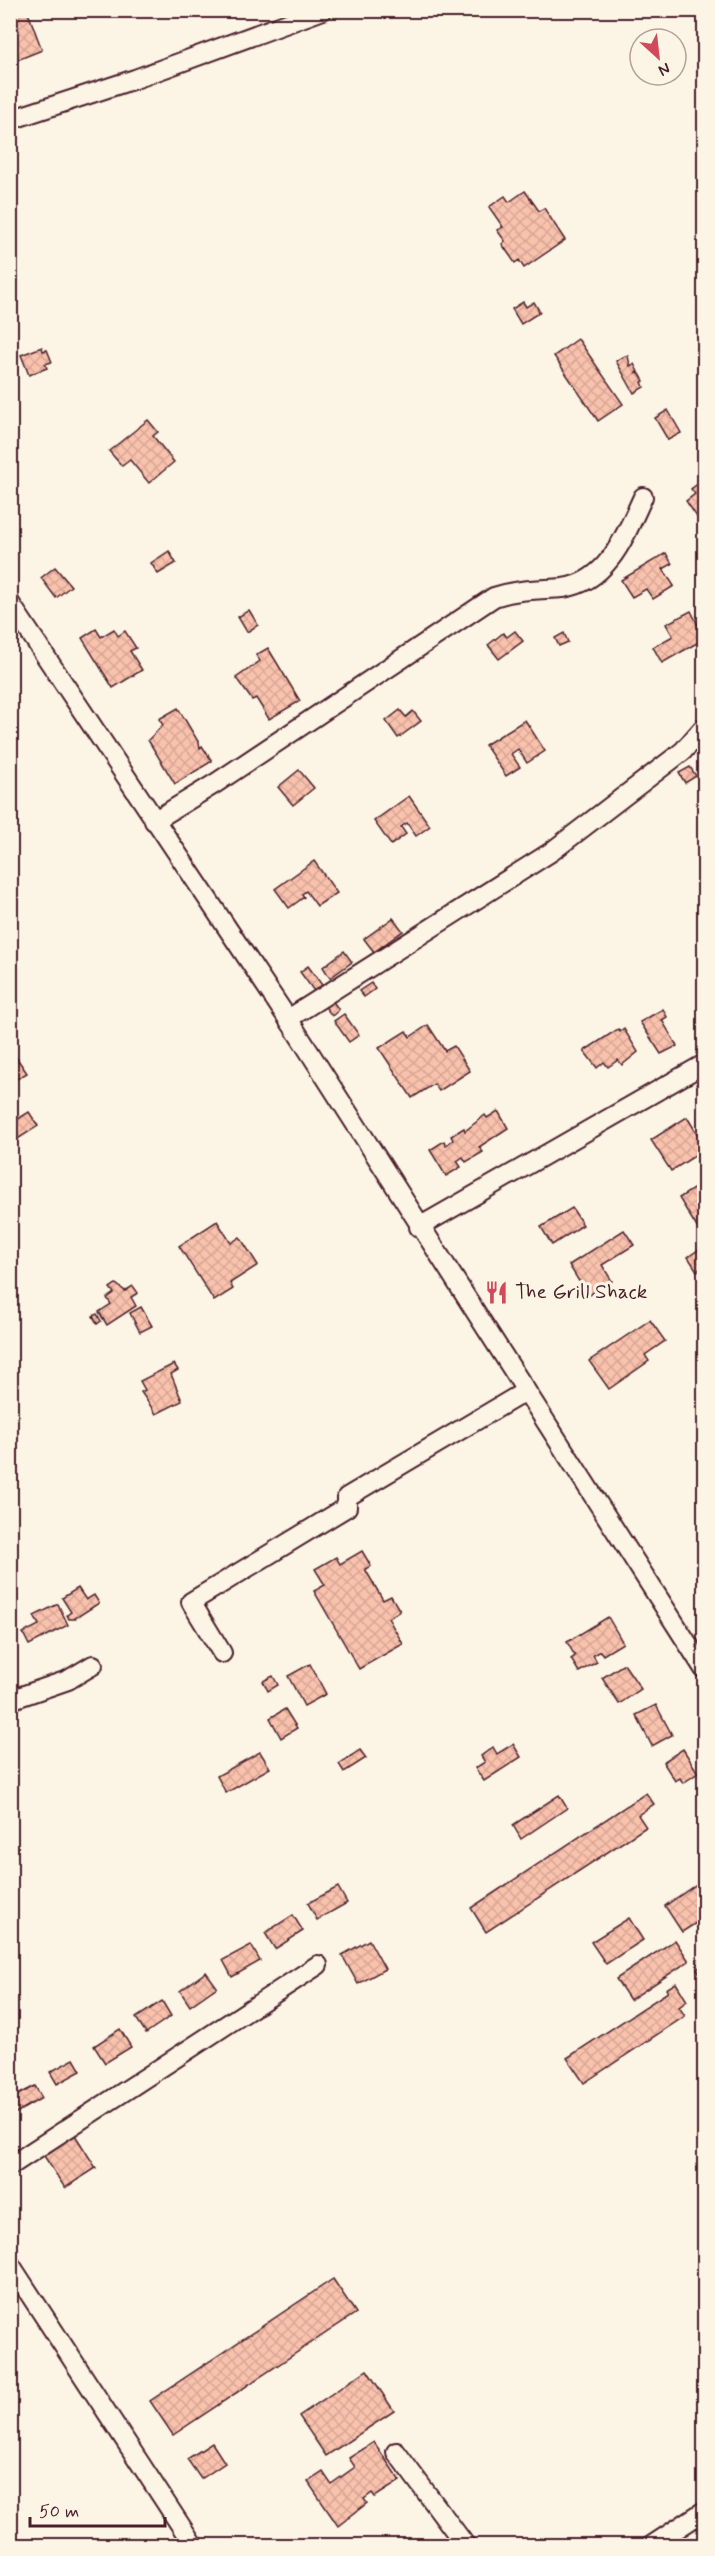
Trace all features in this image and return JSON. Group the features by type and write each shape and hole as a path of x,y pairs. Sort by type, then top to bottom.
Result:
{"street":[{"path":"10,120 135,80 322,10"},
{"path":"154,821 216,783 494,597 513,590 567,587 590,578 619,550 643,497"},
{"path":"10,603 288,1019 526,1391 697,1641 705,1669"},
{"path":"288,1019 551,852 683,751 705,728"},
{"path":"419,1227 705,1064"},
{"path":"222,1653 191,1602 347,1507 347,1497 526,1391"},
{"path":"10,1700 68,1680 93,1665"},
{"path":"10,2166 318,1965"},
{"path":"10,2264 194,2546"},
{"path":"396,2452 465,2546"},
{"path":"651,2546 705,2511"}],"building":[{"path":"10,10 27,10 42,50 10,63"},
{"path":"525,191 539,211 544,208 565,240 524,268 519,260 515,263 502,244 505,241 497,230 503,227 489,207 505,196 509,202"},
{"path":"523,302 526,307 534,302 540,312 521,324 512,309"},
{"path":"578,339 623,404 598,421 554,356"},
{"path":"42,347 43,351 47,350 52,362 45,364 47,368 29,375 21,355"},
{"path":"628,356 630,366 634,364 638,372 636,373 640,374 644,381 642,382 644,387 634,393 616,361"},
{"path":"668,410 681,433 668,440 655,418"},
{"path":"148,420 158,432 153,436 174,462 149,483 130,460 122,466 109,451"},
{"path":"699,483 704,487 704,512 697,517 686,501 695,494 691,489"},
{"path":"169,551 176,563 158,574 151,563"},
{"path":"666,553 672,564 663,569 674,586 653,599 646,589 632,597 621,580"},
{"path":"55,567 71,586 56,598 41,578"},
{"path":"249,610 258,625 247,632 238,617"},
{"path":"691,611 700,629 704,626 704,639 662,663 653,647 673,636 666,624"},
{"path":"96,629 101,637 114,629 118,636 125,631 136,648 130,651 142,670 113,688 82,638"},
{"path":"515,631 523,641 499,659 488,645 503,633 507,637"},
{"path":"564,633 568,642 559,646 555,638"},
{"path":"268,648 300,701 269,719 256,698 252,700 236,678 260,661 256,655"},
{"path":"178,708 200,748 202,746 212,761 175,784 148,740 163,725 159,719"},
{"path":"400,710 406,717 413,711 421,721 398,738 386,721"},
{"path":"525,720 545,751 527,763 518,749 511,754 520,767 506,776 485,745"},
{"path":"690,767 696,776 685,783 679,773"},
{"path":"299,770 314,788 293,805 278,787"},
{"path":"409,796 430,826 416,836 407,823 401,827 406,834 391,845 374,821"},
{"path":"314,861 337,893 317,906 306,891 302,894 304,897 289,908 275,889"},
{"path":"393,918 403,931 374,952 364,939"},
{"path":"344,951 352,962 330,978 323,967"},
{"path":"308,966 322,985 314,991 300,972"},
{"path":"371,983 375,989 364,997 359,991"},
{"path":"329,996 339,1010 332,1016 321,1001"},
{"path":"663,1009 667,1017 662,1020 677,1046 661,1054 640,1022"},
{"path":"344,1014 359,1035 349,1042 334,1021"},
{"path":"428,1025 445,1051 454,1046 470,1071 439,1091 434,1084 412,1098 379,1048 406,1031 410,1037"},
{"path":"618,1029 620,1032 624,1029 638,1052 622,1065 618,1060 608,1067 604,1062 597,1068 584,1051"},
{"path":"10,1048 27,1073 10,1083"},
{"path":"498,1111 508,1128 479,1147 483,1152 466,1162 463,1157 457,1161 461,1167 446,1176 430,1150 444,1141 446,1145 453,1140 451,1136 464,1128 465,1131 485,1115 487,1118"},
{"path":"29,1112 38,1126 10,1144 10,1124"},
{"path":"687,1117 704,1145 704,1150 671,1171 651,1140"},
{"path":"704,1182 704,1239 679,1198"},
{"path":"572,1208 583,1225 552,1245 541,1227"},
{"path":"217,1221 231,1243 240,1237 258,1265 230,1283 233,1289 214,1301 179,1246"},
{"path":"624,1230 634,1245 602,1265 612,1281 588,1296 569,1265"},
{"path":"704,1246 704,1266 697,1271 688,1257"},
{"path":"116,1284 125,1291 133,1286 138,1293 131,1297 136,1306 107,1325 99,1312 111,1304 107,1298 114,1293 110,1288"},
{"path":"141,1307 152,1326 140,1332 130,1313"},
{"path":"97,1314 101,1321 97,1324 93,1316"},
{"path":"650,1320 665,1341 645,1355 649,1361 609,1389 589,1361"},
{"path":"174,1364 178,1370 171,1374 182,1401 156,1414 141,1392 145,1390 140,1381"},
{"path":"362,1551 371,1566 365,1569 383,1600 391,1596 400,1611 388,1618 403,1644 359,1669 314,1591 325,1585 315,1569 336,1557 340,1564"},
{"path":"78,1588 86,1600 94,1595 99,1603 74,1619 69,1619 67,1615 71,1612 62,1598"},
{"path":"58,1604 68,1625 29,1645 23,1633 39,1625 34,1616"},
{"path":"608,1617 623,1643 603,1655 600,1651 593,1655 597,1662 579,1672 571,1659 575,1656 567,1642"},
{"path":"310,1664 326,1694 304,1706 288,1676"},
{"path":"624,1664 641,1689 619,1704 602,1678"},
{"path":"273,1676 278,1685 268,1691 263,1681"},
{"path":"656,1705 672,1735 652,1746 636,1715"},
{"path":"285,1709 297,1728 281,1738 270,1718"},
{"path":"513,1744 521,1757 484,1781 475,1768 485,1762 481,1756 493,1747 497,1754"},
{"path":"683,1749 698,1773 683,1783 680,1778 675,1781 663,1762"},
{"path":"360,1750 366,1758 344,1772 339,1764"},
{"path":"260,1752 270,1768 226,1793 217,1776"},
{"path":"646,1793 654,1804 638,1815 646,1827 486,1932 471,1908"},
{"path":"559,1795 567,1808 521,1839 513,1825"},
{"path":"704,1879 704,1918 682,1932 665,1906"},
{"path":"338,1887 347,1903 317,1920 308,1903"},
{"path":"293,1915 303,1931 275,1949 265,1933"},
{"path":"629,1918 643,1940 606,1964 591,1942"},
{"path":"369,1940 385,1969 358,1984 342,1955"},
{"path":"675,1940 689,1961 630,2000 616,1979"},
{"path":"251,1945 260,1961 232,1977 223,1960"},
{"path":"704,1964 704,1981 697,1969"},
{"path":"206,1972 217,1987 190,2006 180,1991"},
{"path":"676,1983 687,2001 679,2007 685,2016 584,2083 567,2058 668,1992 666,1989"},
{"path":"162,2001 171,2016 146,2033 136,2018"},
{"path":"120,2029 131,2047 105,2063 94,2046"},
{"path":"74,2059 81,2071 57,2084 50,2072"},
{"path":"13,2062 17,2070 10,2074 10,2063"},
{"path":"35,2086 42,2098 14,2114 10,2099"},
{"path":"75,2135 96,2168 65,2188 44,2156"},
{"path":"333,2279 356,2313 173,2435 150,2401"},
{"path":"367,2370 394,2411 326,2456 299,2416"},
{"path":"374,2442 400,2481 375,2497 372,2493 364,2499 367,2503 338,2526 308,2482 323,2472 331,2484 355,2467 349,2458"},
{"path":"212,2443 225,2463 201,2479 187,2459"}],"place":[{"name":"The Grill Shack","path":"497,1292"}]}
